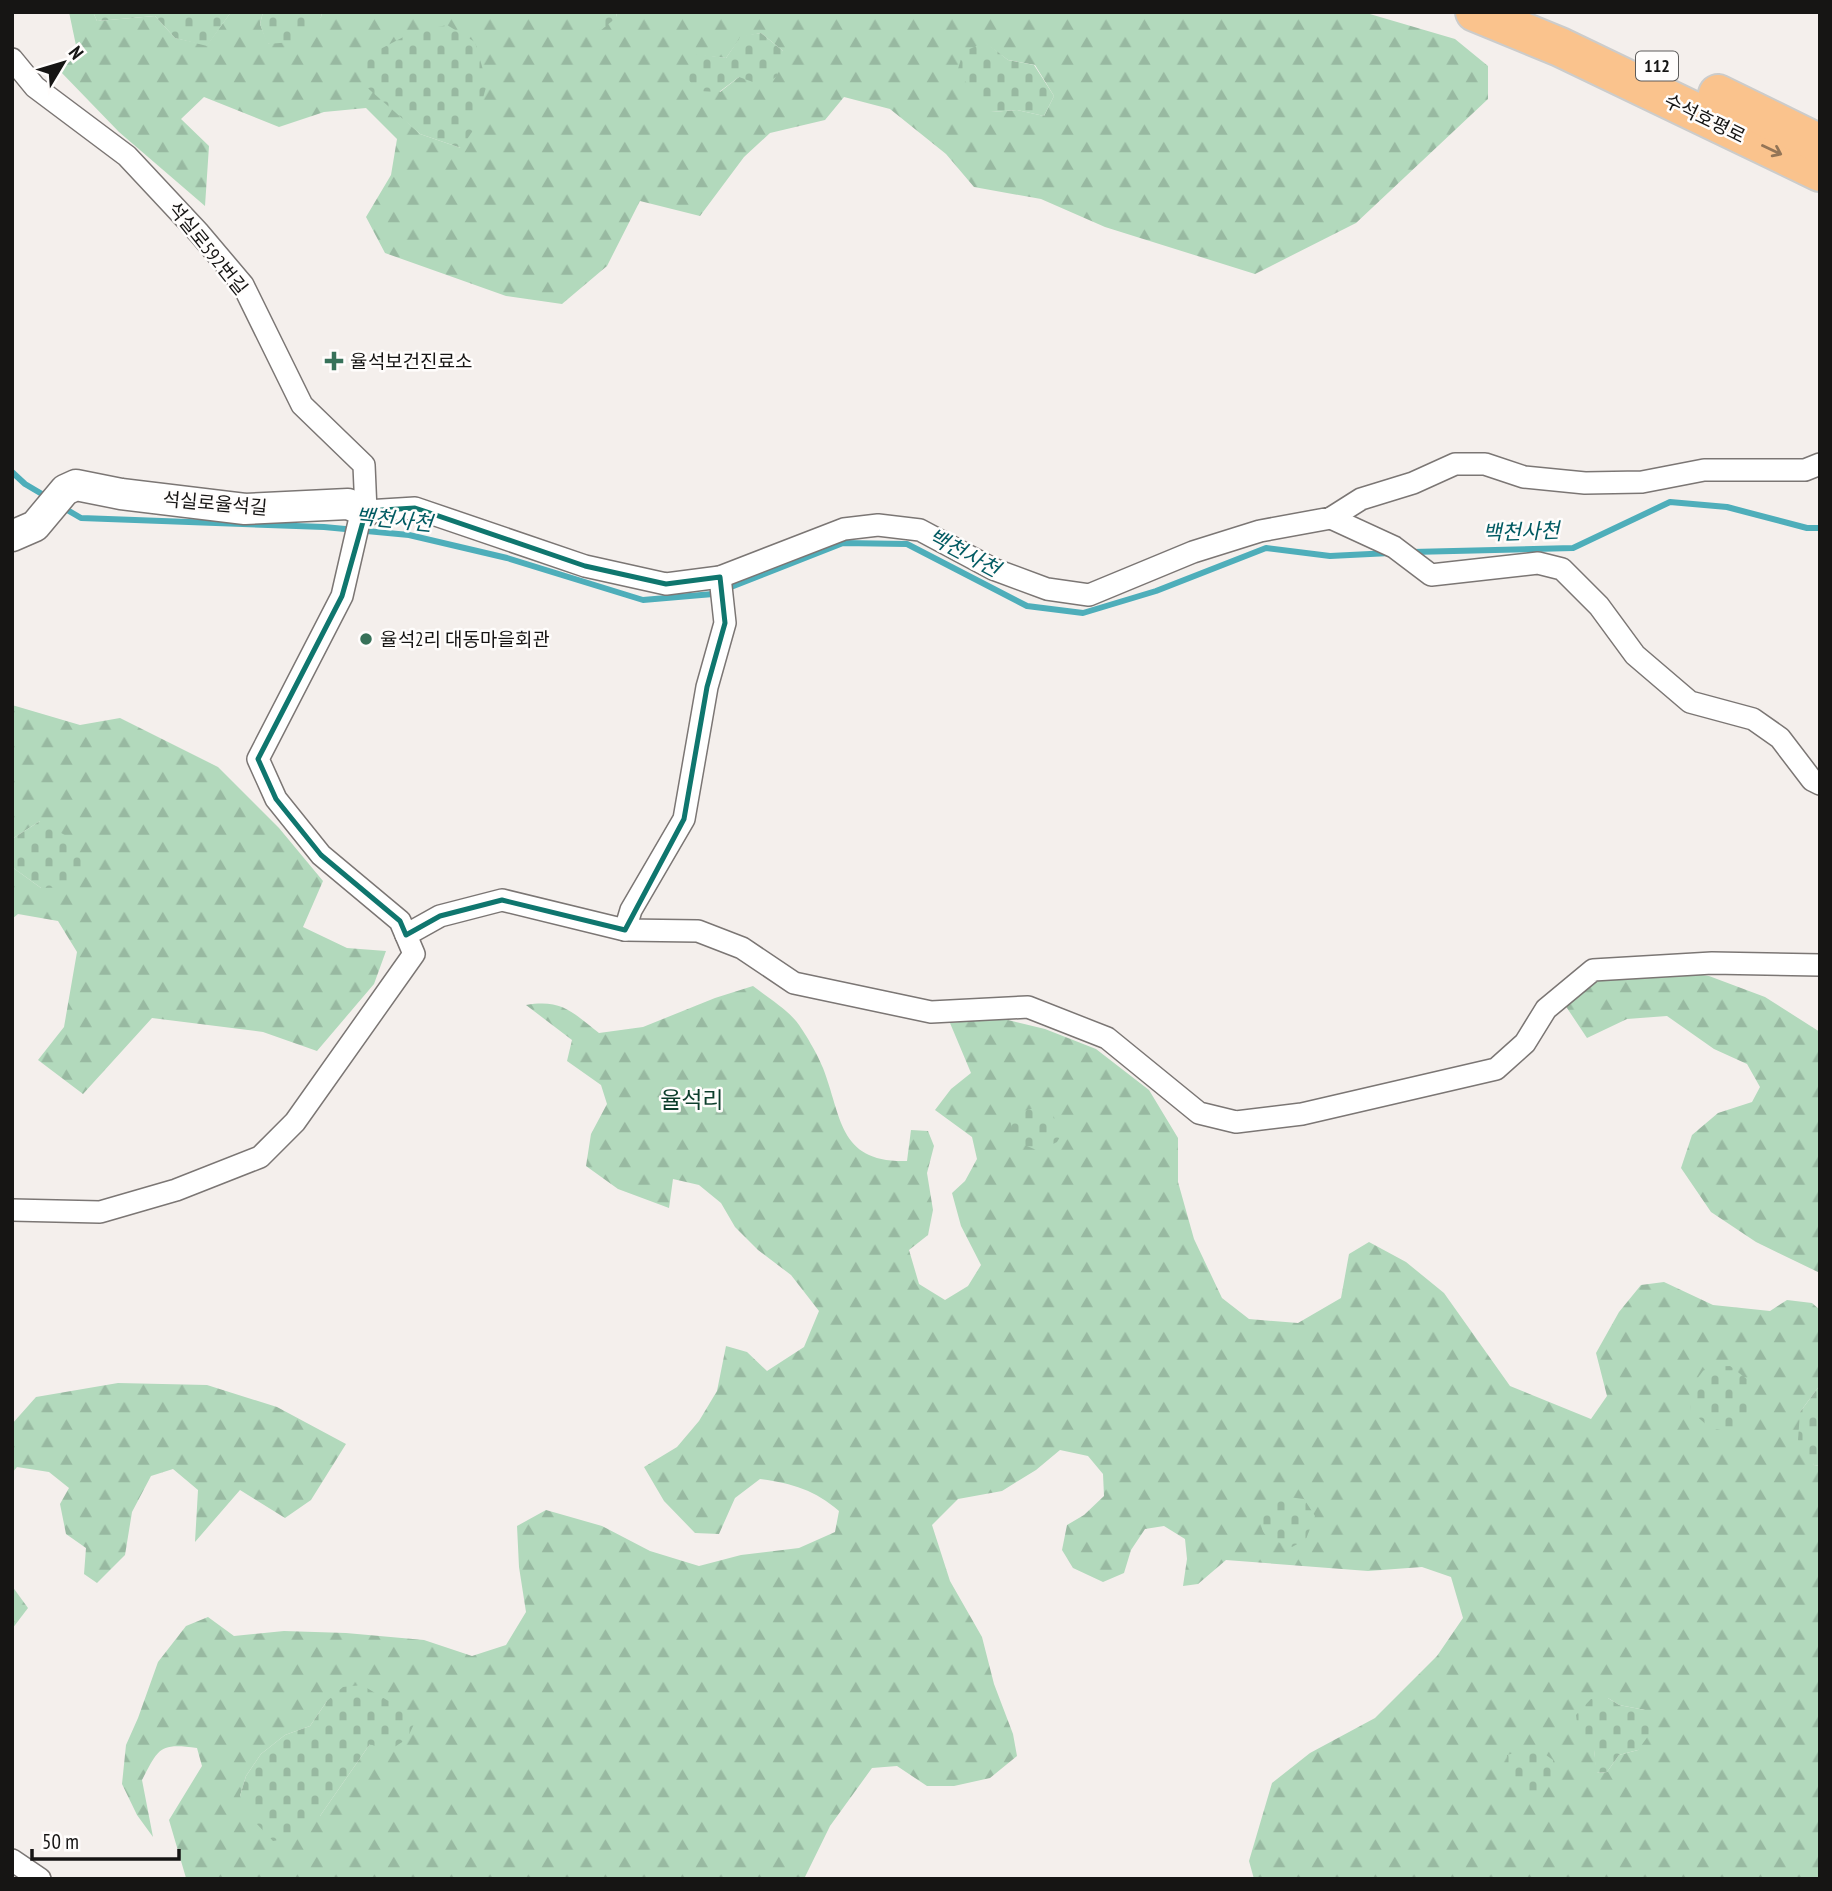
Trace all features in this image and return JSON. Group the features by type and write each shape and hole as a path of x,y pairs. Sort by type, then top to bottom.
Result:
{"highway":[{"name":"수석호평로","path":"1475,12 1560,47 1820,172"},
{"name":"수석호평로","path":"1540,12 1820,144"},
{"path":"1773,120 1820,134"}],"street":[{"name":"석실로592번길","path":"12,59 35,87 127,156 200,233 243,285 302,405 364,465 363,517 342,596 258,759 276,799 321,855 400,921 406,935"},
{"path":"363,517 415,508 585,566 666,584 722,588 844,528 878,525 920,530 993,569 1047,589 1089,595 1193,552 1248,534 1331,518 1361,499 1413,483 1455,464 1485,464 1524,477 1585,483 1642,482 1704,470 1805,470 1820,464"},
{"name":"석실로율석길","path":"24,531 65,490 76,485 121,494 245,509 348,504 363,517"},
{"path":"1331,518 1394,547 1432,575 1538,563 1562,569 1599,606 1635,655 1690,702 1753,719 1780,738 1812,780 1820,785"},
{"path":"625,930 631,910 684,819 707,687 725,623 722,588"},
{"path":"12,1210 100,1212 176,1190 260,1157 295,1122 414,954 406,935 440,916 502,900 625,930 698,931 742,948 794,984 931,1012 1028,1007 1107,1038 1199,1113 1236,1122 1303,1114 1496,1069 1525,1043 1546,1009 1593,970 1712,963 1820,965"},
{"path":"12,1860 40,1879"}],"highlighted area":[{"path":"415,508 585,566 666,584 720,577 725,623 707,687 684,819 625,930 502,900 440,916 406,935 400,921 321,855 276,799 258,759 342,596 366,511"}],"green space":[{"path":"69,12 93,12 97,21 155,16 175,38 207,45 231,12 263,12 260,24 268,44 321,17 322,12 587,12 617,17 616,12 1363,12 1455,39 1488,66 1488,99 1356,223 1255,274 1105,227 1041,199 974,187 946,154 890,109 844,97 825,120 770,133 744,157 700,216 640,201 607,266 562,304 506,296 385,253 366,217 391,175 397,139 366,108 324,112 279,127 204,97 181,119 209,146 205,206 119,132 59,70 78,55","holes":["761,33 783,51 739,77 720,92 697,55 726,58 741,37","985,43 1008,60 1035,65 1054,96 1044,116 1017,110 991,112","392,108 461,148 420,134"]},
{"path":"93,12 231,12 207,46 175,38 155,16 97,21"},
{"path":"263,12 322,12 321,17 293,42 267,44 260,24"},
{"path":"587,12 616,12 617,17 600,31"},
{"path":"447,25 475,42 487,84 474,129 461,148 420,134 363,84 367,56 411,33"},
{"path":"761,33 783,51 777,76 764,86 739,77 719,92 698,91 688,79 697,54 726,58 741,36"},
{"path":"985,42 1008,60 1034,65 1054,96 1044,116 1017,110 991,112 973,94 958,69 963,52"},
{"path":"12,705 80,725 120,718 218,767 279,828 323,881 303,927 347,948 386,951 374,984 317,1051 263,1032 152,1018 83,1094 38,1060 64,1027 77,952 58,921 18,914 12,919 12,867 41,888 40,821 12,839"},
{"path":"40,821 70,838 84,866 73,887 41,888 12,867 12,839"},
{"path":"1641,967 1709,976 1765,997 1820,1032 1820,1273 1756,1242 1711,1212 1681,1168 1692,1135 1718,1113 1752,1102 1760,1087 1747,1064 1714,1049 1667,1016 1627,1019 1587,1038 1559,996 1584,982"},
{"path":"753,986 792,1016 821,1063 846,1134 867,1154 884,1160 907,1161 911,1130 928,1131 934,1146 927,1173 933,1210 928,1235 909,1250 919,1284 945,1300 968,1286 981,1265 961,1226 952,1193 965,1181 977,1159 972,1137 935,1110 951,1089 971,1073 950,1023 1000,1018 1045,1029 1096,1049 1149,1090 1178,1138 1178,1182 1194,1239 1222,1298 1249,1319 1298,1323 1341,1298 1349,1254 1369,1242 1406,1262 1444,1293 1510,1386 1591,1419 1607,1396 1596,1353 1619,1312 1641,1285 1664,1282 1713,1305 1770,1311 1787,1300 1812,1303 1820,1310 1820,1385 1800,1412 1814,1465 1820,1466 1820,1879 1254,1879 1249,1861 1272,1783 1310,1753 1375,1718 1437,1656 1463,1618 1451,1577 1422,1567 1368,1571 1226,1560 1198,1584 1183,1586 1187,1559 1185,1539 1164,1526 1145,1529 1131,1550 1124,1573 1103,1582 1073,1568 1062,1550 1067,1525 1084,1515 1104,1496 1103,1474 1088,1456 1060,1450 1036,1470 1002,1491 958,1499 932,1525 950,1581 982,1637 994,1684 1013,1734 1017,1756 990,1778 954,1786 927,1786 897,1766 872,1768 830,1826 804,1879 186,1878 169,1820 202,1766 197,1748 167,1747 157,1754 142,1780 153,1837 137,1815 122,1784 126,1745 158,1662 186,1626 208,1617 234,1636 284,1631 346,1633 424,1640 472,1656 506,1645 526,1612 519,1567 517,1526 546,1510 602,1526 650,1551 699,1566 741,1555 799,1548 835,1532 839,1511 830,1504 802,1489 760,1479 735,1498 719,1534 695,1533 664,1501 644,1467 677,1447 699,1421 717,1391 726,1346 747,1352 767,1371 804,1347 819,1311 791,1275 758,1250 735,1227 721,1203 699,1185 673,1179 669,1208 618,1189 586,1166 591,1134 607,1104 601,1085 567,1061 572,1040 526,1005 549,1004 566,1009 599,1033 643,1027","holes":["1608,1698 1619,1705 1645,1710 1638,1750 1619,1755 1607,1772 1597,1773 1594,1750","327,1701 370,1744 320,1816 240,1796 246,1776 261,1754 285,1735 310,1726"]},
{"path":"1034,1108 1049,1111 1064,1130 1057,1142 1039,1151 1017,1142 1011,1124 1017,1113"},
{"path":"1730,1366 1748,1380 1749,1417 1731,1432 1710,1428 1691,1411 1690,1388 1706,1367"},
{"path":"118,1383 207,1385 277,1407 346,1444 311,1500 285,1518 240,1490 195,1542 198,1490 173,1469 151,1476 132,1512 125,1555 97,1583 84,1574 86,1548 66,1534 60,1504 69,1488 49,1472 17,1467 12,1473 12,1424 36,1397"},
{"path":"1820,1385 1820,1466 1814,1465 1798,1440 1800,1412"},
{"path":"1280,1496 1304,1499 1315,1516 1306,1539 1292,1547 1269,1538 1262,1530 1262,1505"},
{"path":"12,1586 28,1608 12,1629"},
{"path":"362,1685 395,1705 414,1724 407,1739 388,1751 370,1744 320,1816 290,1838 273,1841 256,1823 240,1796 246,1776 261,1754 285,1735 310,1726 327,1701 343,1687"},
{"path":"1608,1698 1619,1705 1645,1710 1654,1728 1638,1750 1619,1755 1607,1772 1596,1773 1594,1750 1579,1738 1576,1715 1591,1699"},
{"path":"1524,1750 1546,1755 1553,1760 1553,1780 1544,1791 1531,1793 1510,1776 1507,1755"}],"waterway":[{"name":"백천사천","path":"12,472 25,484 47,497"},
{"name":"백천사천","path":"1412,552 1573,548 1670,502 1727,507 1807,528 1820,528"},
{"name":"백천사천","path":"62,507 81,518 324,527 409,535 507,558 643,600 713,594 843,543 907,544 1027,606 1083,613 1156,591 1266,548 1330,556 1390,553"}],"place":[{"name":"율석보건진료소","path":"334,361"},
{"name":"율석2리 대동마을회관","path":"366,639"}],"district":[{"name":"율석리","path":"692,1100"}]}
